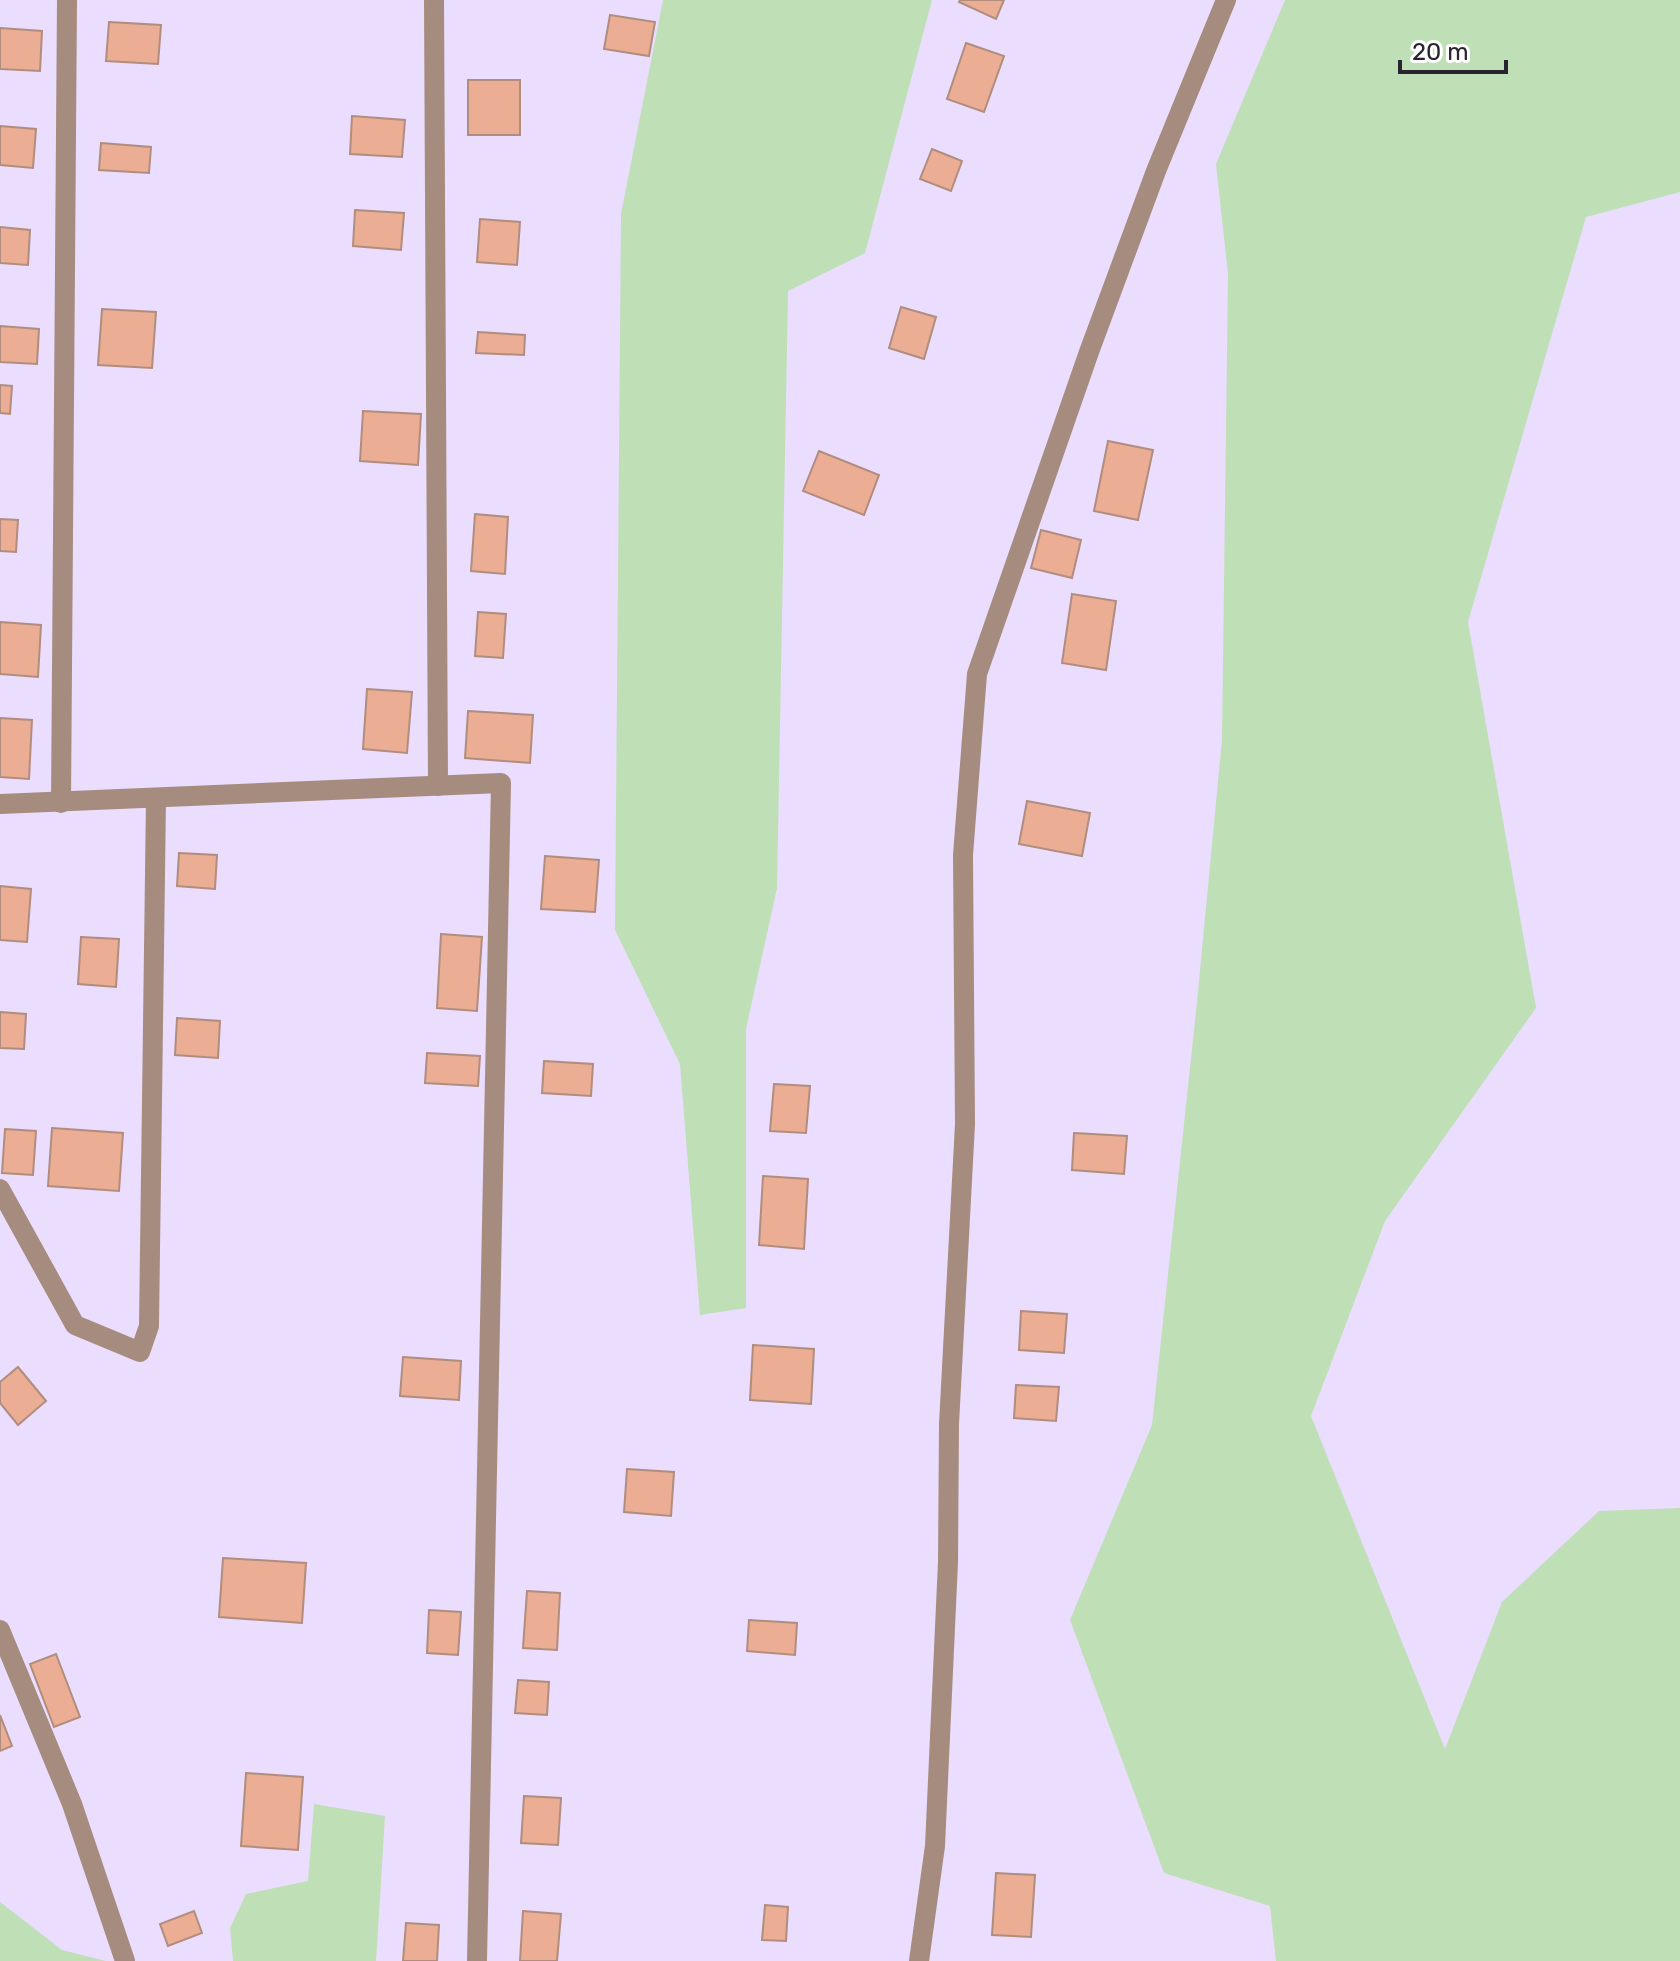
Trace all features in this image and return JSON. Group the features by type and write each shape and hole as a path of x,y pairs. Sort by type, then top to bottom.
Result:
{"street":[{"path":"61,803 67,0"},
{"path":"434,0 438,786"},
{"path":"919,1961 935,1846 946,1618 949,1424 965,1124 963,855 977,674 1089,352 1156,171 1226,0"},
{"path":"0,804 501,783 477,1961"},
{"path":"0,1189 75,1325 140,1352 149,1326 156,799"},
{"path":"0,1630 72,1804 125,1961"}],"green space":[{"path":"663,0 932,0 865,253 788,291 777,888 746,1029 746,1308 700,1315 680,1064 615,930 621,214"},
{"path":"1285,0 1680,0 1680,192 1586,217 1468,622 1536,1008 1385,1221 1311,1416 1445,1749 1502,1602 1599,1511 1680,1508 1680,1961 1276,1961 1270,1906 1164,1873 1070,1620 1152,1425 1222,740 1228,274 1216,164"},
{"path":"314,1804 385,1816 376,1961 233,1961 230,1928 246,1894 308,1881"},
{"path":"0,1902 62,1950 106,1961 0,1961"}],"building":[{"path":"960,0 1004,0 996,19"},
{"path":"610,15 655,22 649,56 604,49"},
{"path":"109,22 161,25 158,64 106,61"},
{"path":"0,28 42,31 40,71 0,69"},
{"path":"966,43 1004,56 984,112 947,99"},
{"path":"468,80 520,80 520,135 468,135"},
{"path":"352,116 405,120 402,157 350,154"},
{"path":"0,126 36,129 33,168 0,165"},
{"path":"101,143 151,147 149,173 99,170"},
{"path":"932,149 962,161 951,191 920,179"},
{"path":"355,210 404,213 401,250 353,246"},
{"path":"480,219 520,222 517,265 477,262"},
{"path":"0,227 30,230 28,265 0,263"},
{"path":"901,307 936,317 924,359 889,348"},
{"path":"102,309 156,312 152,368 98,365"},
{"path":"0,326 39,329 37,364 0,362"},
{"path":"478,332 525,335 524,355 476,353"},
{"path":"0,385 12,386 10,414 0,413"},
{"path":"363,411 421,414 418,465 360,461"},
{"path":"1108,441 1153,450 1138,520 1094,511"},
{"path":"819,451 879,475 864,515 803,491"},
{"path":"475,514 508,517 505,574 471,571"},
{"path":"0,519 18,520 16,552 0,551"},
{"path":"1041,530 1081,540 1072,578 1031,568"},
{"path":"1072,594 1116,601 1106,670 1062,663"},
{"path":"478,612 506,614 503,658 475,656"},
{"path":"0,622 41,625 38,677 0,674"},
{"path":"367,689 412,692 407,753 363,749"},
{"path":"468,711 533,715 530,763 465,758"},
{"path":"0,718 32,720 29,779 0,777"},
{"path":"1027,801 1090,813 1082,856 1019,844"},
{"path":"179,853 217,855 215,889 177,886"},
{"path":"545,856 599,860 595,912 541,909"},
{"path":"0,886 31,889 27,942 0,940"},
{"path":"441,934 482,937 477,1011 437,1008"},
{"path":"81,937 119,939 116,987 78,984"},
{"path":"0,1012 26,1014 24,1049 0,1048"},
{"path":"177,1018 220,1021 218,1058 175,1055"},
{"path":"427,1053 480,1056 478,1086 425,1083"},
{"path":"544,1061 593,1064 591,1096 542,1093"},
{"path":"774,1084 810,1086 806,1133 770,1131"},
{"path":"52,1128 123,1133 119,1191 48,1186"},
{"path":"5,1129 36,1131 33,1175 2,1173"},
{"path":"1074,1133 1127,1136 1124,1174 1072,1170"},
{"path":"763,1176 808,1179 804,1249 759,1245"},
{"path":"1021,1311 1067,1314 1064,1353 1019,1350"},
{"path":"753,1345 814,1349 811,1404 750,1400"},
{"path":"403,1357 461,1361 459,1400 400,1396"},
{"path":"18,1367 46,1401 18,1425 0,1403 0,1382"},
{"path":"1016,1385 1059,1387 1056,1421 1014,1418"},
{"path":"627,1469 674,1472 671,1516 624,1512"},
{"path":"223,1558 306,1563 302,1623 219,1617"},
{"path":"527,1591 560,1593 557,1650 523,1648"},
{"path":"429,1610 461,1612 458,1655 427,1653"},
{"path":"749,1620 797,1623 795,1655 747,1651"},
{"path":"56,1654 80,1717 54,1727 30,1664"},
{"path":"518,1680 549,1682 547,1715 515,1713"},
{"path":"0,1715 12,1746 0,1751"},
{"path":"246,1773 303,1777 298,1850 241,1846"},
{"path":"524,1796 561,1798 558,1845 521,1843"},
{"path":"996,1873 1035,1875 1031,1937 992,1935"},
{"path":"765,1905 788,1907 786,1941 762,1940"},
{"path":"194,1911 202,1933 168,1946 160,1924"},
{"path":"523,1911 561,1914 557,1961 520,1961"},
{"path":"406,1923 439,1925 437,1961 403,1961"}]}
